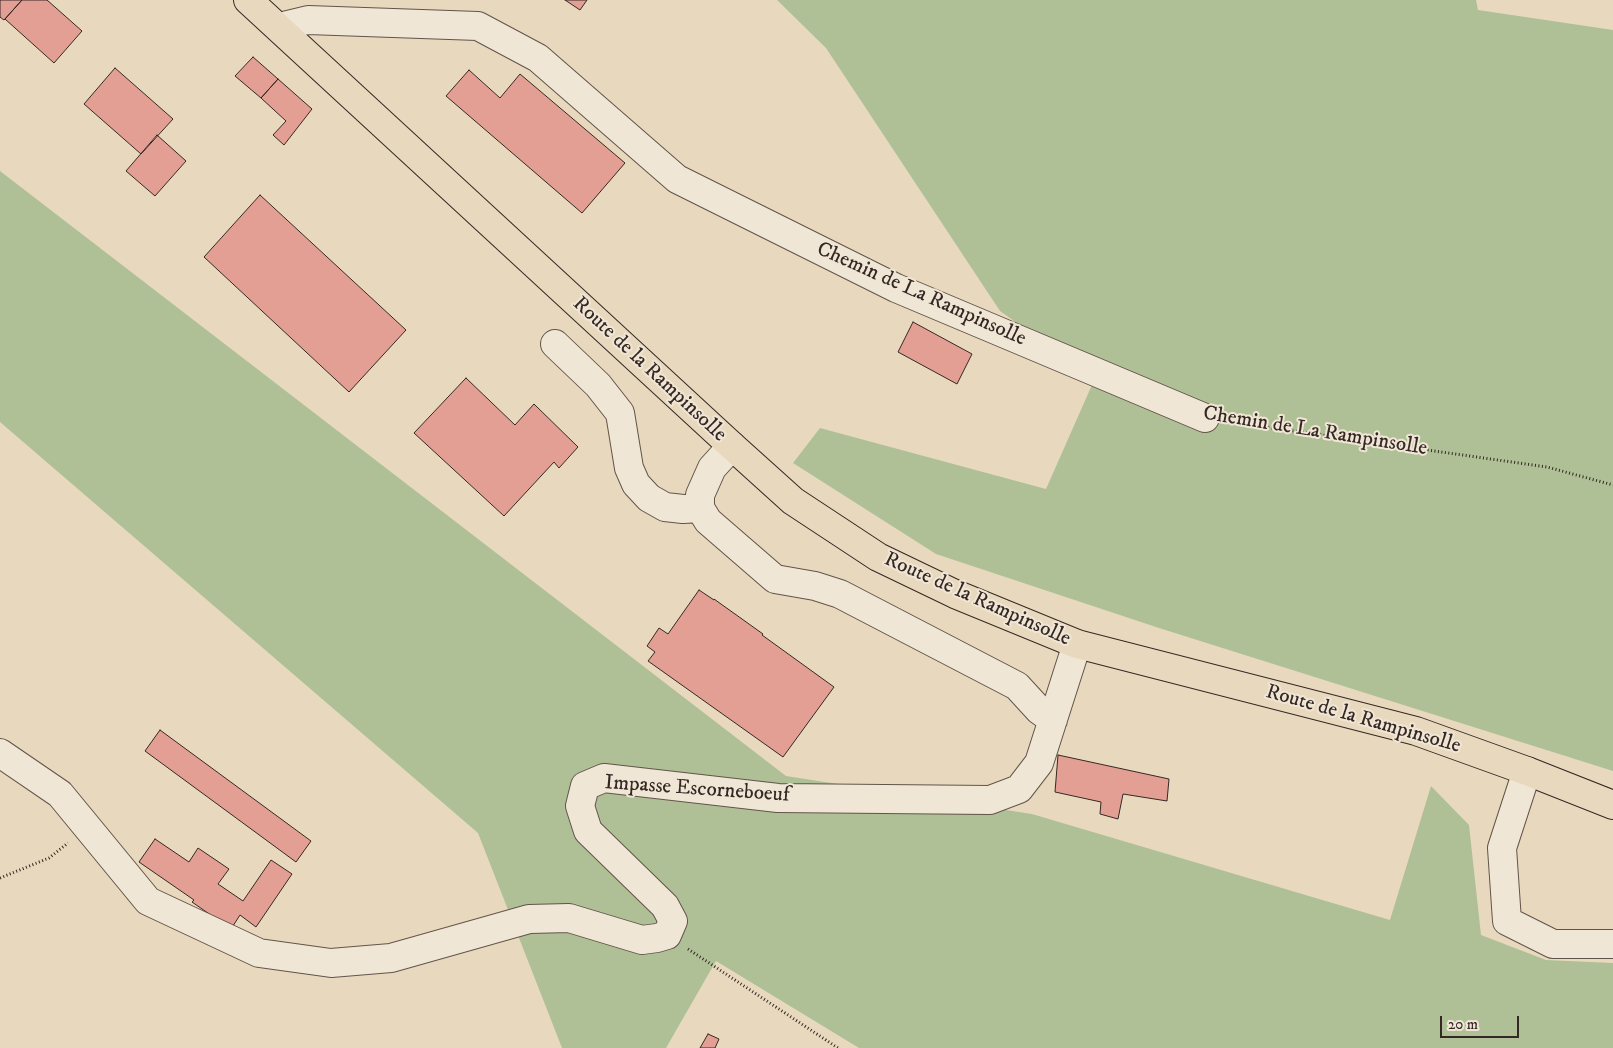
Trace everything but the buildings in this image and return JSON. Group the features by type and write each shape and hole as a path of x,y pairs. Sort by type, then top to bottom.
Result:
{"main road":[{"name":"Route de la Rampinsolle","path":"248,0 793,500 878,557 954,594 1076,644 1416,731 1527,771 1613,805"}],"street":[{"name":"Chemin de La Rampinsolle","path":"279,28 308,20 478,26 538,58 677,179 896,288 1205,418"},
{"path":"555,344 598,385 620,413 629,468 636,484 649,498 664,507 700,508"},
{"path":"732,446 712,468 700,495 700,508 708,522 775,579 815,586 849,598 1017,686 1039,710 1053,720"},
{"name":"Impasse Escorneboeuf","path":"666,935 673,921 665,906 588,831 580,806 585,786 604,778 778,798 990,800 1019,789 1039,763 1076,644"},
{"path":"0,753 60,794 148,901 259,953 331,963 391,958 529,919 569,918 642,940 666,935"},
{"path":"1527,771 1502,848 1507,921 1553,944 1613,944"}],"path":[{"name":"Chemin de La Rampinsolle","path":"1205,418 1547,467 1613,485"},
{"path":"0,878 49,858 87,827"},
{"path":"666,935 838,1048"}],"green space":[{"path":"777,0 1476,0 1478,10 1613,30 1613,771 1159,628 936,554 793,463 820,428 1046,489 1095,378 1000,311 826,48"},
{"path":"0,171 786,776 1032,814 1390,920 1431,786 1469,825 1481,935 1546,960 1613,963 1613,1048 859,1048 716,961 666,1048 562,1048 478,833 0,422"}]}
